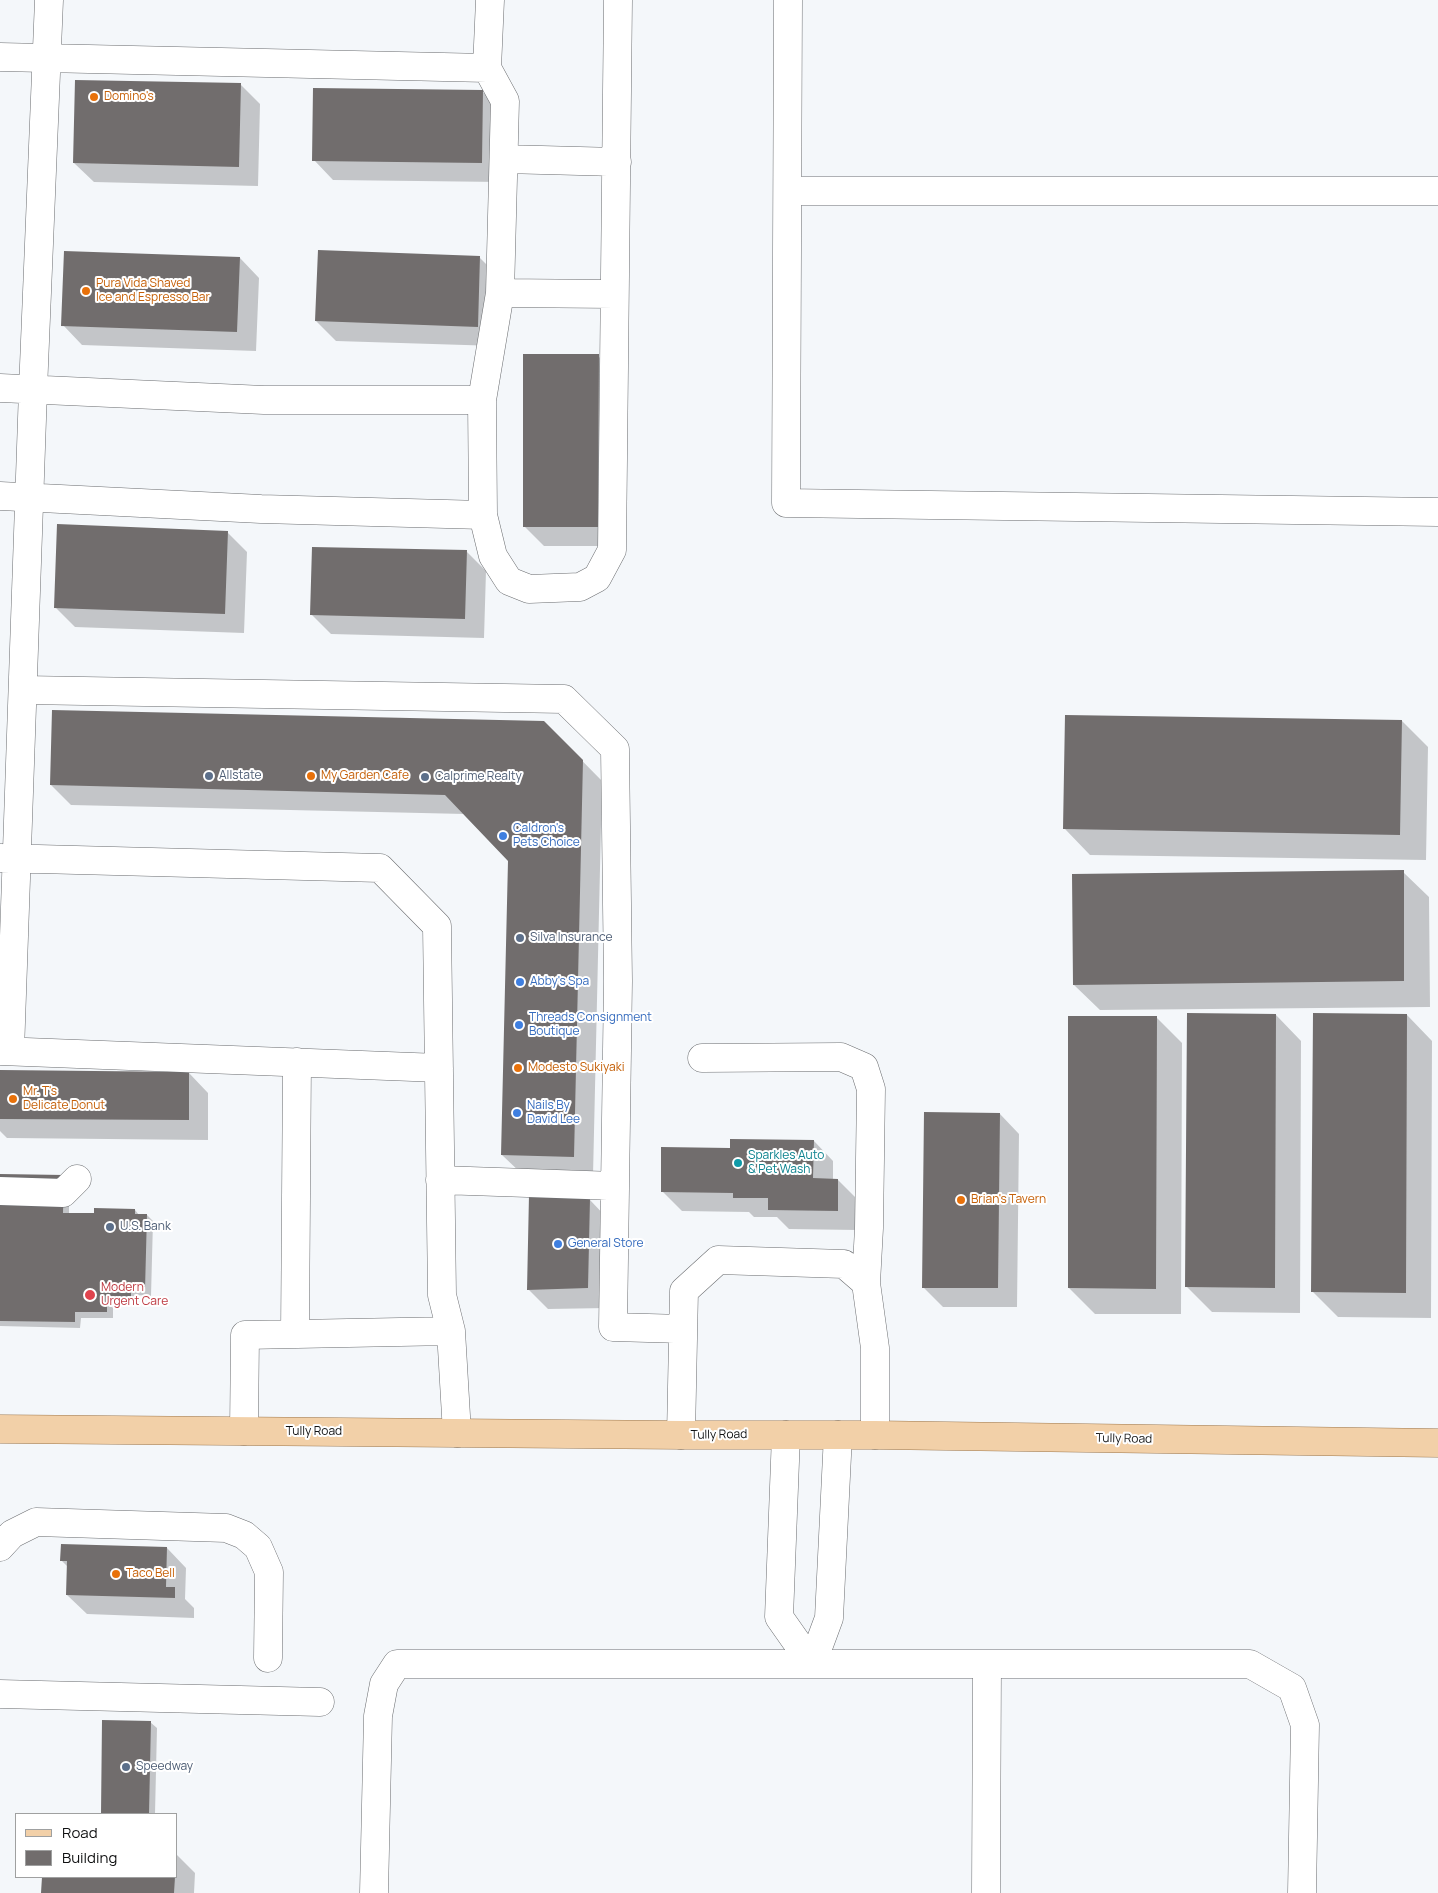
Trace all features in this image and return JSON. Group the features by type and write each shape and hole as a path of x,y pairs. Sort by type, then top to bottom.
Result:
{"main road":[{"name":"Tully Road","path":"0,1429 874,1435 1438,1444"}],"street":[{"path":"49,0 33,390 24,690 9,858 5,1051 439,1068"},
{"path":"490,0 487,68 505,101 500,293 482,400 482,515 493,556 509,581 529,589 580,587 596,578 612,550 618,0"},
{"path":"788,0 786,503 1438,512"},
{"path":"0,57 487,68"},
{"path":"504,159 617,162"},
{"path":"788,190 1438,191"},
{"path":"500,293 614,294"},
{"path":"0,388 264,400 482,400"},
{"path":"0,496 261,509 482,515"},
{"path":"24,690 564,699 615,749 618,981 613,1327 683,1329"},
{"path":"9,858 380,868 437,926 442,1295 451,1331 457,1433"},
{"path":"702,1058 842,1057 864,1067 871,1089 869,1228 866,1283 876,1348 874,1435"},
{"path":"295,1334 297,1062"},
{"path":"0,1191 63,1193 77,1179"},
{"path":"440,1180 615,1186"},
{"path":"681,1435 684,1291 718,1260 844,1264 866,1283"},
{"path":"244,1431 245,1335 451,1331"},
{"path":"786,1435 779,1617 812,1664"},
{"path":"812,1664 830,1618 838,1435"},
{"path":"0,1547 12,1534 36,1522 226,1528 232,1530 244,1535 258,1546 269,1572 268,1658"},
{"path":"374,1893 378,1716 384,1684 397,1664 1250,1664 1292,1688 1305,1725 1302,1893"},
{"path":"986,1893 987,1664"},
{"path":"0,1694 320,1702"}],"building":[{"path":"75,80 241,83 239,167 73,163"},
{"path":"313,88 483,90 482,163 312,161"},
{"path":"318,250 480,256 478,327 315,321"},
{"path":"64,251 240,257 237,332 61,326"},
{"path":"523,354 599,354 598,527 523,527"},
{"path":"57,524 228,531 225,614 54,608"},
{"path":"312,547 467,550 465,619 310,615"},
{"path":"52,710 544,721 583,760 574,1157 501,1155 508,861 445,795 50,785"},
{"path":"1065,715 1402,720 1400,835 1063,829"},
{"path":"1404,870 1404,981 1073,985 1072,874"},
{"path":"1187,1013 1276,1014 1275,1288 1185,1287"},
{"path":"1313,1013 1407,1014 1406,1293 1311,1292"},
{"path":"1068,1016 1157,1016 1156,1289 1068,1288"},
{"path":"0,1070 189,1072 189,1120 0,1119"},
{"name":"Brian's Tavern","path":"924,1112 1000,1113 998,1288 922,1288"},
{"name":"Sparkles Auto & Pet Wash","path":"730,1139 814,1140 813,1178 838,1179 838,1211 768,1210 768,1198 733,1198 733,1193 661,1192 661,1147 730,1148"},
{"path":"0,1174 64,1175 63,1213 94,1213 94,1208 135,1209 135,1214 147,1214 145,1290 131,1290 131,1298 107,1297 107,1312 75,1312 75,1322 0,1321"},
{"name":"General Store","path":"529,1195 590,1199 588,1288 527,1290"},
{"name":"Taco Bell","path":"61,1544 167,1547 166,1587 175,1587 175,1598 66,1595 67,1561 60,1561"},
{"name":"Speedway","path":"102,1720 151,1721 149,1813 101,1813"},
{"path":"42,1878 175,1878 174,1893 41,1893"}],"place":[{"name":"Domino's","path":"94,97"},
{"name":"Pura Vida Shaved Ice and Espresso Bar","path":"86,291"},
{"name":"Allstate","path":"209,776"},
{"name":"My Garden Cafe","path":"311,776"},
{"name":"Calprime Realty","path":"425,777"},
{"name":"Caldron's Pets Choice","path":"503,836"},
{"name":"Silva Insurance","path":"520,938"},
{"name":"Abby's Spa","path":"520,982"},
{"name":"Threads Consignment Boutique","path":"519,1025"},
{"name":"Modesto Sukiyaki","path":"518,1068"},
{"name":"Mr. T's Delicate Donut","path":"13,1099"},
{"name":"Nails By David Lee","path":"517,1113"},
{"name":"Sparkles Auto & Pet Wash","path":"738,1163"},
{"name":"Brian's Tavern","path":"961,1200"},
{"name":"U.S. Bank","path":"110,1227"},
{"name":"General Store","path":"558,1244"},
{"name":"Modern Urgent Care","path":"90,1295"},
{"name":"Taco Bell","path":"116,1574"},
{"name":"Speedway","path":"126,1767"}]}
